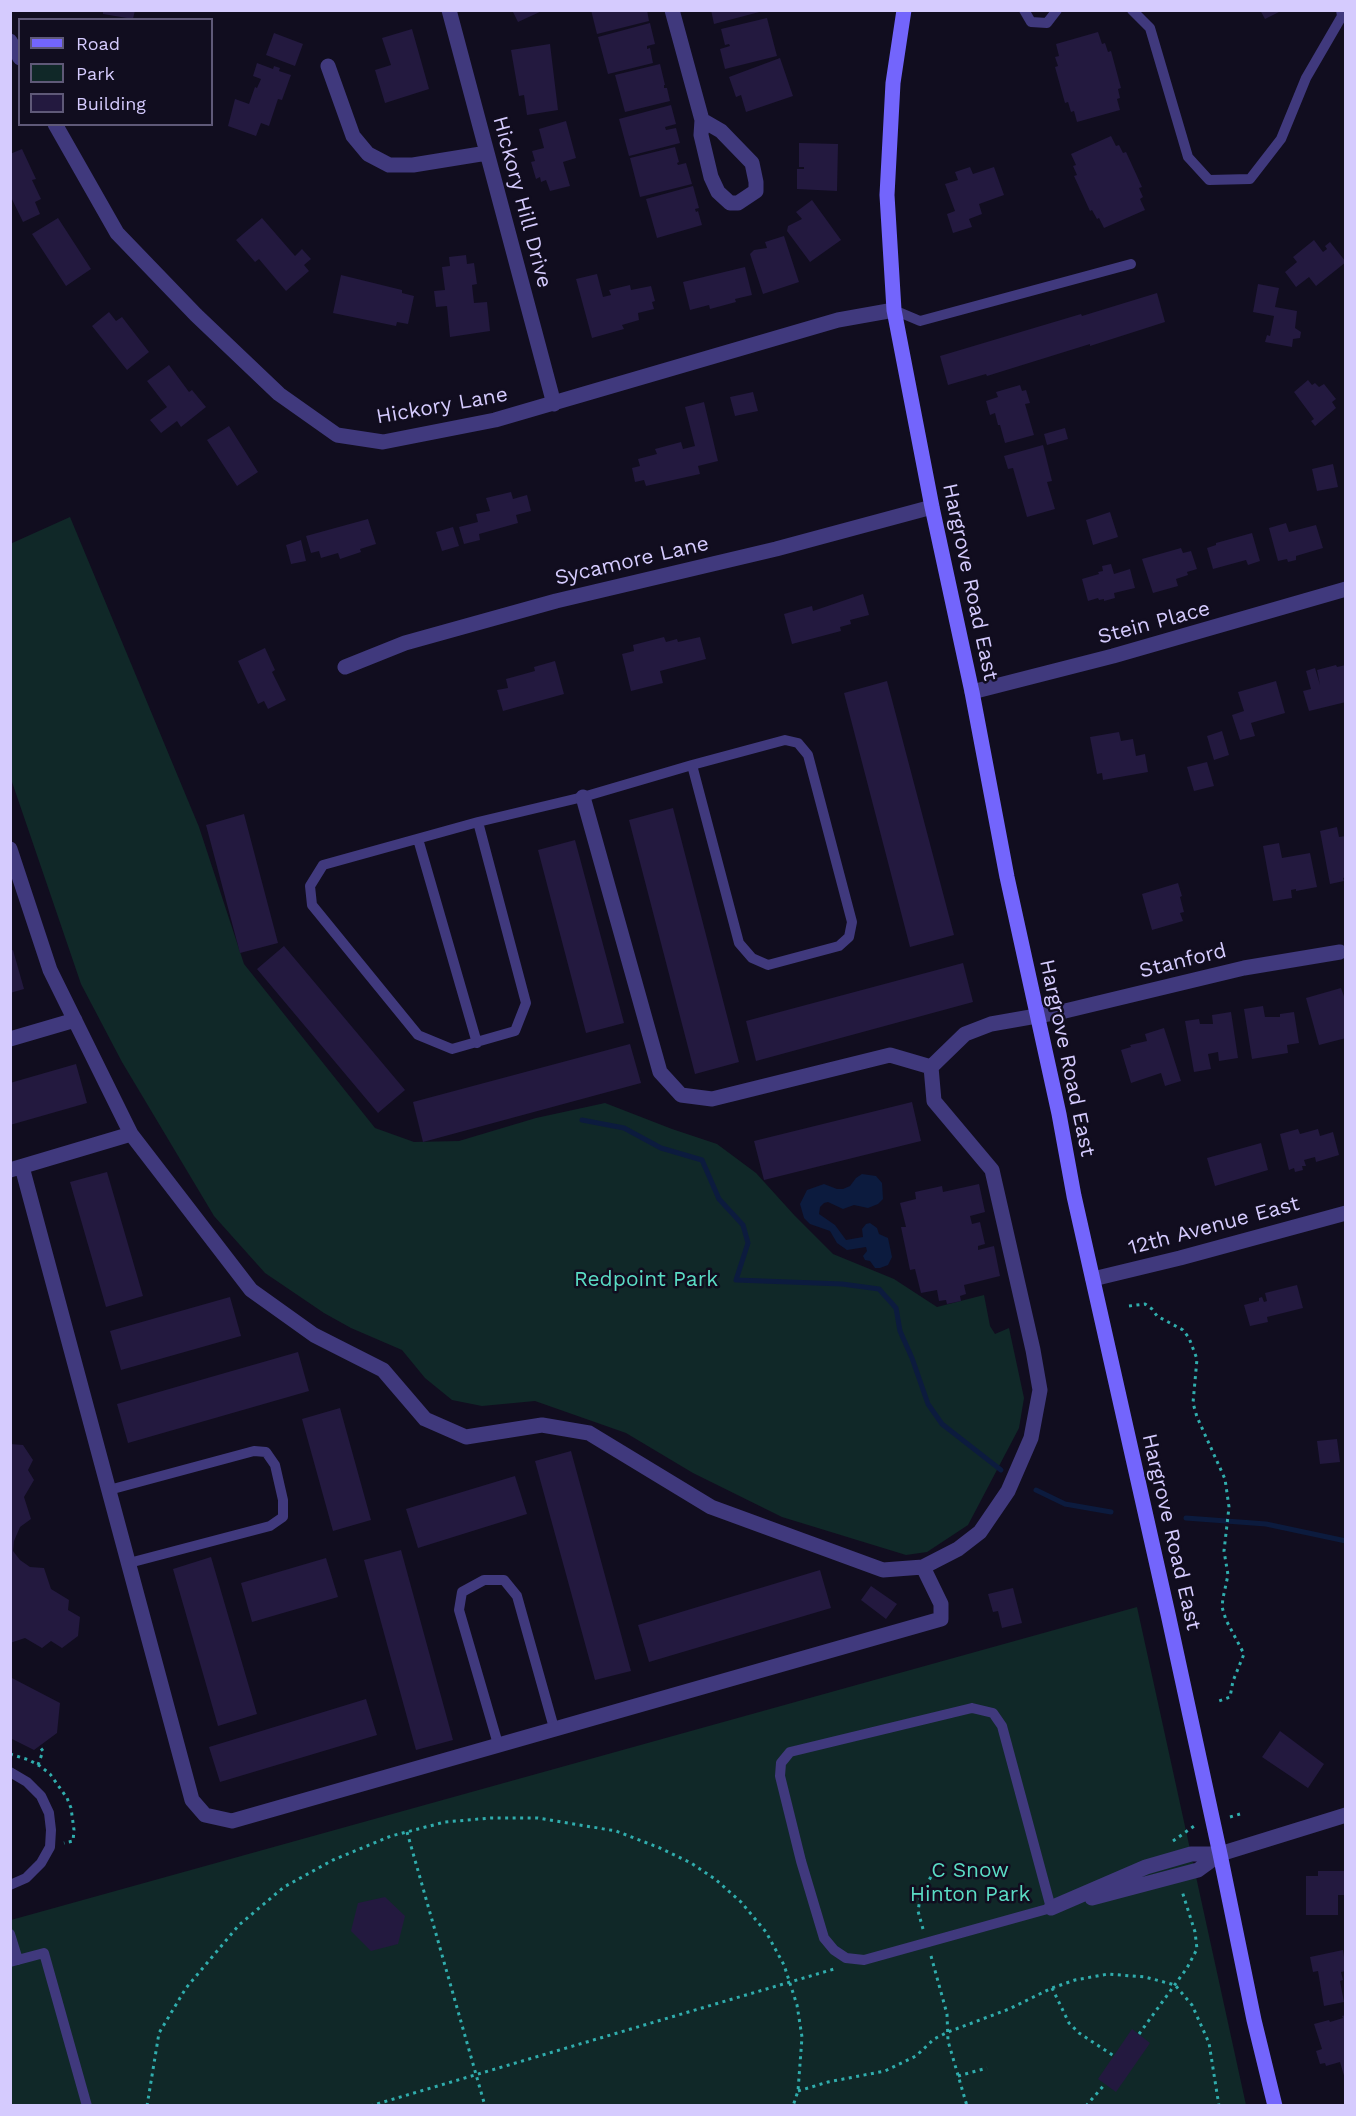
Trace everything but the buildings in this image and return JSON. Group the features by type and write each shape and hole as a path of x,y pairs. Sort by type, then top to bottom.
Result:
{"main road":[{"name":"Hargrove Road East","path":"904,10 893,83 888,195 894,310 932,507 972,692 1000,846 1038,1017 1074,1196 1275,2106"}],"street":[{"name":"Hickory Hill Drive","path":"449,10 554,404"},
{"path":"672,10 702,120 701,135 711,177 718,192 730,203 738,203 756,191 752,163 721,131 702,120"},
{"path":"10,41 18,55"},
{"path":"328,66 353,136 368,154 389,165 413,165 487,153"},
{"name":"Hickory Lane","path":"56,126 117,233 196,315 279,394 337,435 383,441 495,420 838,320 894,310"},
{"name":"Sycamore Lane","path":"345,667 405,643 556,601 776,549 932,507"},
{"name":"Stein Place","path":"972,692 1124,653 1346,590"},
{"path":"10,849 50,970 130,1134 251,1290 314,1335 383,1370 425,1419 466,1437 542,1425 589,1433 711,1507 883,1570 923,1567 957,1549 980,1532 1008,1491 1031,1438 1040,1390 992,1170 934,1101 931,1067 890,1055 712,1099 681,1095 660,1072 583,797"},
{"name":"Stanford","path":"931,1067 965,1034 992,1024 1038,1017 1244,968 1340,952"},
{"path":"10,1038 75,1020"},
{"path":"130,1134 16,1168 109,1490 192,1800 205,1815 232,1821 941,1619 941,1604 923,1567"},
{"name":"12th Avenue East","path":"1093,1279 1346,1213"},
{"path":"1051,1908 1152,1884 1198,1870 1220,1854 1346,1815"}],"lane":[{"path":"1024,10 1031,22 1047,22 1057,10"},
{"path":"1132,10 1150,28 1188,157 1209,180 1250,179 1281,139 1306,78 1342,16 1341,10"},
{"path":"894,310 920,321 1131,264"},
{"path":"478,822 526,1003 515,1031 452,1049 418,1035 312,905 310,886 323,865 478,822 583,797 692,765 785,740 798,743 808,755 852,922 849,937 839,946 768,965 752,958 740,943 692,765"},
{"path":"418,838 477,1042"},
{"path":"109,1490 254,1451 266,1452 275,1465 283,1500 283,1517 270,1526 129,1563"},
{"path":"498,1744 459,1610 462,1592 484,1580 504,1580 516,1596 554,1728"},
{"path":"972,1708 993,1713 1002,1726 1051,1908 864,1960 846,1958 834,1950 824,1938 801,1861 780,1776 781,1762 790,1752 972,1708"},
{"path":"10,1772 27,1782 41,1796 49,1814 51,1830 50,1847 41,1863 26,1878 10,1885"},
{"path":"10,1934 14,1961 44,1953 87,2106"}],"path":[{"path":"1130,1306 1144,1304 1157,1316 1183,1330 1189,1338 1197,1359 1193,1403 1197,1418 1225,1479 1229,1507 1224,1560 1228,1575 1222,1607 1226,1620 1244,1654 1233,1681 1230,1697 1216,1702"},
{"path":"38,1765 43,1751 39,1746"},
{"path":"147,2106 159,2033 186,1988 239,1925 284,1887 333,1860 391,1836 445,1822 491,1818 538,1818 616,1831 691,1863 715,1879 741,1902 766,1932 784,1965 796,2005 802,2037 798,2091 793,2106"},
{"path":"407,1832 485,2106"},
{"path":"370,2106 864,1960"},
{"path":"798,2091 828,2082 885,2071 916,2055 934,2039 948,2032 1009,2009 1052,1988 1075,1980 1108,1974 1145,1977 1175,1985 1192,2005 1209,2043 1219,2106"},
{"path":"1139,2034 1175,1985"},
{"path":"1052,1988 1069,2023 1079,2033 1114,2056"},
{"path":"948,2032 967,2106"},
{"path":"958,2076 987,2068"},
{"path":"1086,2106 1105,2084"}],"green space":[{"name":"Redpoint Park","path":"70,517 199,827 244,964 375,1128 414,1142 459,1141 536,1118 605,1103 717,1144 756,1173 833,1254 894,1279 937,1307 984,1295 990,1326 995,1334 1009,1328 1024,1398 1019,1428 968,1525 927,1552 906,1555 782,1517 693,1473 626,1433 535,1401 482,1406 452,1400 425,1378 402,1350 351,1328 324,1313 265,1273 214,1216 122,1062 81,984 11,779 10,544"},
{"name":"C Snow Hinton Park","path":"1137,1607 1246,2105 11,2106 11,1920"}],"water":[{"path":"862,1174 876,1176 882,1183 883,1199 878,1204 868,1208 854,1205 843,1209 828,1202 820,1207 819,1214 835,1225 846,1240 863,1237 862,1229 866,1224 870,1223 877,1228 879,1234 888,1238 892,1257 888,1265 880,1268 875,1268 870,1261 865,1260 863,1256 867,1251 866,1247 847,1250 837,1243 830,1231 810,1224 804,1218 800,1204 807,1190 824,1184 843,1189 850,1186"}],"waterway":[{"path":"582,1120 624,1128 661,1148 702,1160 719,1199 743,1225 748,1243 736,1280 842,1284 879,1289 896,1308 900,1331 928,1404 942,1424 1001,1470"},
{"path":"1036,1490 1065,1504 1111,1512"},
{"path":"1186,1518 1266,1524 1346,1541"}]}
